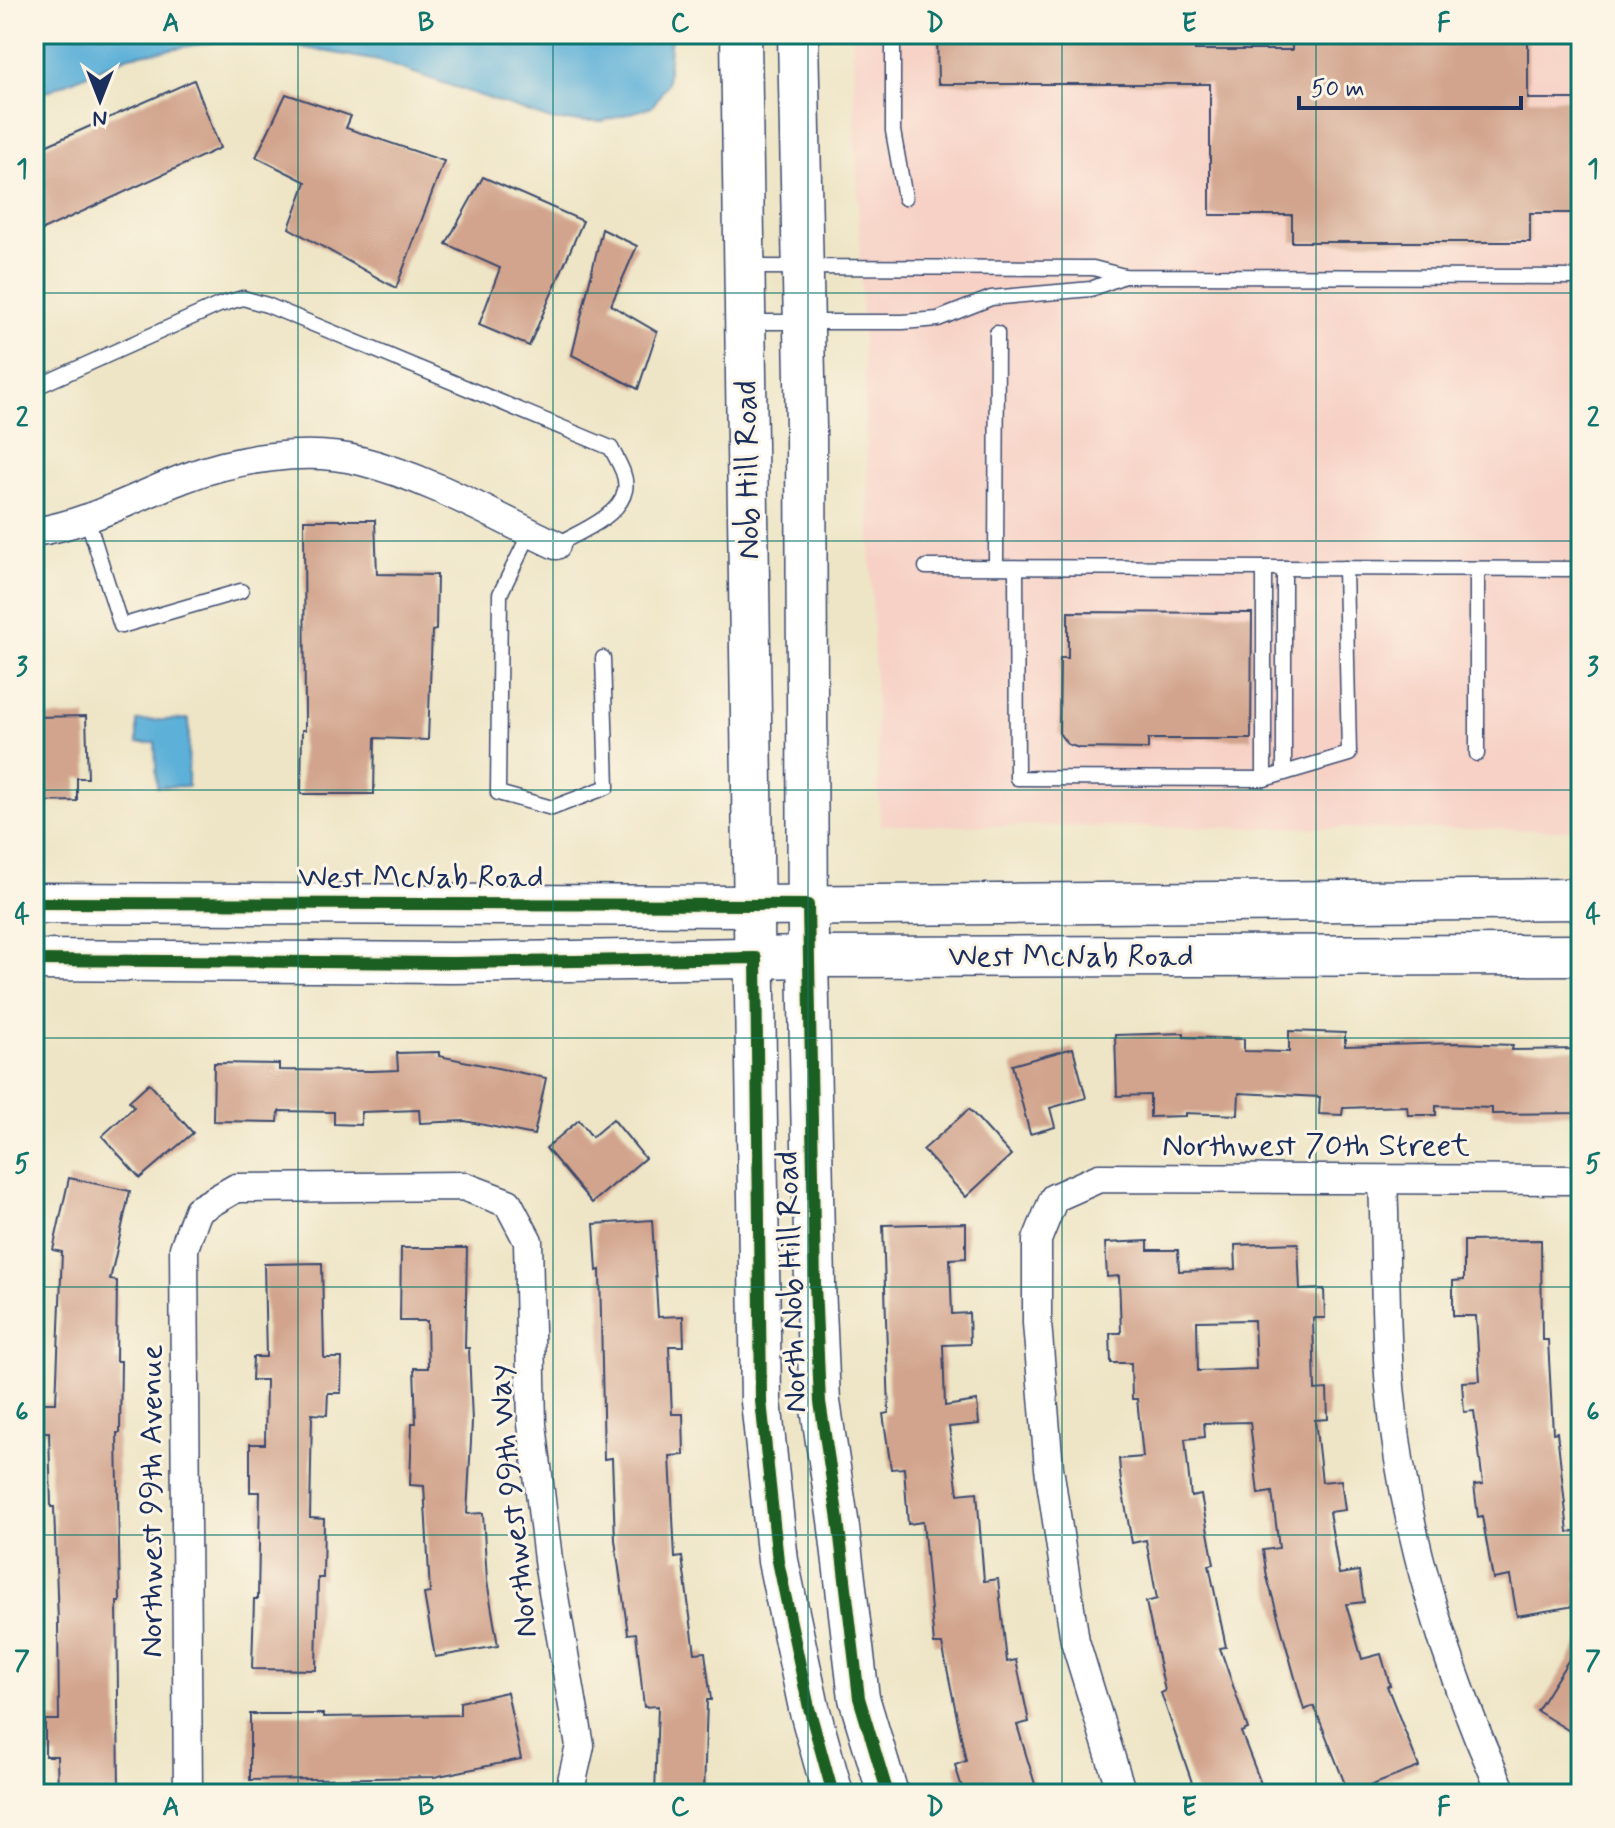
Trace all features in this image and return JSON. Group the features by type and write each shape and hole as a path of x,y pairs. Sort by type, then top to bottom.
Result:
{"main road":[{"name":"Nob Hill Road","path":"741,34 756,958"},
{"name":"Nob Hill Road","path":"798,34 805,323 808,905"},
{"name":"West McNab Road","path":"34,903 753,906 1581,899"},
{"name":"North Nob Hill Road","path":"808,905 820,1402 838,1520 859,1698 888,1794"},
{"name":"West McNab Road","path":"34,960 453,963 808,957 1581,955"},
{"name":"North Nob Hill Road","path":"756,958 761,1401 778,1561 809,1708 833,1794"}],"street":[{"path":"34,532 102,514 183,478 241,462 300,455 358,460 412,476 543,539"},
{"name":"Northwest 70th Street","path":"1122,1794 1075,1641 1049,1468 1037,1323 1037,1240 1054,1198 1099,1178 1581,1180"},
{"path":"1383,1181 1390,1388 1409,1516 1445,1643 1477,1736 1503,1794"},
{"name":"Northwest 99th Avenue","path":"188,1794 184,1248 198,1210 236,1188 463,1186 508,1203"},
{"name":"Northwest 99th Way","path":"508,1203 528,1241 532,1424 549,1568 580,1746 570,1794"}],"lane":[{"path":"893,34 893,131 905,198"},
{"path":"745,267 1093,268 1124,276 1581,277"},
{"path":"746,322 903,322 938,319 991,298 1091,289 1124,276"},
{"path":"34,388 219,305 243,298 267,305 611,448 622,469 625,491 611,514 543,539 500,594 498,793 552,808 607,787 603,658"},
{"path":"996,567 997,333"},
{"path":"87,518 121,626 241,591"},
{"path":"926,567 1581,569"},
{"path":"1016,568 1017,778 1264,779 1349,754 1345,568"},
{"path":"1264,568 1264,779"},
{"path":"1284,568 1284,773"},
{"path":"1477,569 1477,754"}],"shaded area":[{"path":"852,34 1581,34 1581,830 880,825"}],"water":[{"path":"34,34 671,34 667,84 652,107 603,121 554,121 379,61 244,37 129,56 34,97"},
{"path":"189,719 188,786 157,787 155,743 137,743 137,721"}],"building":[{"path":"937,34 1195,34 1195,50 1292,50 1292,34 1528,34 1528,99 1581,99 1581,213 1530,213 1530,242 1292,242 1292,215 1210,215 1210,84 938,84"},
{"path":"194,80 220,148 34,234 34,151"},
{"path":"286,94 351,116 346,128 444,161 396,288 289,228 306,182 256,157"},
{"path":"483,177 583,221 529,346 479,325 500,268 446,244"},
{"path":"602,229 637,246 611,305 657,332 638,389 572,355"},
{"path":"304,520 375,520 377,574 437,575 428,740 375,738 374,794 301,794 302,730 305,730"},
{"path":"1068,612 1252,613 1251,739 1148,739 1148,749 1079,748 1067,744 1059,733 1060,658 1068,658"},
{"path":"86,716 88,778 77,778 77,801 34,802 34,717"},
{"path":"1289,1031 1345,1033 1345,1046 1457,1043 1513,1045 1512,1050 1581,1049 1581,1113 1492,1114 1492,1108 1436,1106 1436,1115 1408,1115 1407,1106 1343,1108 1342,1115 1319,1114 1320,1097 1239,1093 1238,1115 1185,1113 1185,1116 1150,1117 1150,1095 1117,1096 1115,1035 1184,1033 1184,1037 1244,1039 1244,1051 1289,1052"},
{"path":"1073,1048 1086,1098 1050,1108 1055,1127 1030,1134 1012,1065"},
{"path":"439,1052 439,1056 546,1078 534,1135 465,1121 420,1123 419,1110 361,1112 361,1125 334,1124 334,1112 279,1111 278,1122 213,1121 214,1063 279,1064 279,1070 398,1070 397,1053"},
{"path":"149,1083 193,1133 140,1178 102,1136 134,1107 129,1101"},
{"path":"969,1109 1011,1155 966,1197 923,1150"},
{"path":"613,1119 645,1158 592,1203 546,1148 579,1120 592,1137"},
{"path":"69,1178 130,1191 110,1280 117,1281 116,1361 121,1361 120,1433 117,1433 119,1791 58,1793 57,1756 45,1756 45,1720 59,1720 54,1507 51,1507 49,1432 42,1432 42,1403 56,1403 62,1252 53,1250"},
{"path":"652,1220 658,1317 683,1316 684,1346 669,1346 672,1414 683,1414 684,1455 670,1456 675,1558 682,1557 695,1653 705,1652 711,1700 707,1700 704,1794 655,1794 658,1706 644,1707 636,1633 628,1634 615,1540 612,1458 604,1459 600,1270 597,1271 594,1224"},
{"path":"966,1223 966,1258 950,1259 952,1314 969,1313 970,1344 943,1345 945,1406 977,1401 979,1424 949,1427 958,1494 977,1492 984,1581 998,1579 1007,1662 1016,1660 1029,1722 1017,1725 1038,1794 964,1794 955,1765 966,1761 942,1644 934,1644 923,1522 908,1524 904,1468 891,1469 883,1414 889,1413 883,1225"},
{"path":"1541,1240 1542,1340 1548,1340 1553,1433 1557,1432 1568,1532 1578,1531 1581,1547 1581,1581 1576,1582 1580,1605 1517,1616 1510,1576 1493,1579 1482,1516 1478,1517 1474,1485 1483,1484 1474,1411 1464,1412 1462,1382 1480,1381 1476,1316 1453,1316 1453,1281 1464,1280 1464,1241"},
{"path":"1148,1241 1148,1250 1178,1250 1179,1271 1236,1269 1235,1245 1298,1243 1300,1290 1324,1289 1325,1318 1313,1318 1315,1390 1327,1389 1328,1419 1315,1420 1322,1482 1341,1480 1345,1510 1329,1512 1339,1574 1359,1571 1364,1602 1346,1604 1362,1659 1381,1654 1390,1685 1387,1686 1419,1767 1349,1794 1314,1706 1304,1710 1267,1577 1263,1550 1279,1548 1272,1492 1258,1494 1250,1422 1204,1423 1205,1437 1185,1439 1191,1497 1201,1495 1214,1564 1209,1565 1226,1647 1220,1648 1248,1729 1241,1732 1265,1794 1196,1794 1161,1693 1165,1691 1146,1602 1157,1599 1146,1540 1132,1543 1121,1482 1119,1459 1143,1457 1137,1399 1132,1399 1131,1363 1111,1363 1110,1333 1121,1333 1119,1276 1107,1277 1105,1243","holes":["1254,1320 1256,1369 1198,1371 1197,1321"]},
{"path":"401,1248 467,1248 465,1348 469,1348 472,1422 467,1514 483,1513 487,1581 498,1646 435,1657 424,1594 430,1593 424,1486 410,1485 412,1423 416,1423 414,1368 428,1368 427,1321 400,1321"},
{"path":"322,1263 324,1358 342,1358 341,1393 328,1393 327,1415 312,1414 310,1518 324,1519 323,1578 318,1578 316,1670 252,1669 254,1599 258,1599 260,1492 250,1492 250,1444 265,1444 266,1380 252,1380 253,1357 266,1357 264,1264"},
{"path":"1581,1640 1581,1738 1537,1711"},
{"path":"507,1692 521,1759 434,1777 250,1780 250,1714 323,1714 323,1717 460,1715 460,1702"}],"cycle path":[{"path":"34,903 808,905 820,1402 838,1520 859,1698 888,1794"},
{"path":"34,960 453,963 756,958 761,1401 778,1561 809,1708 833,1794"}]}
